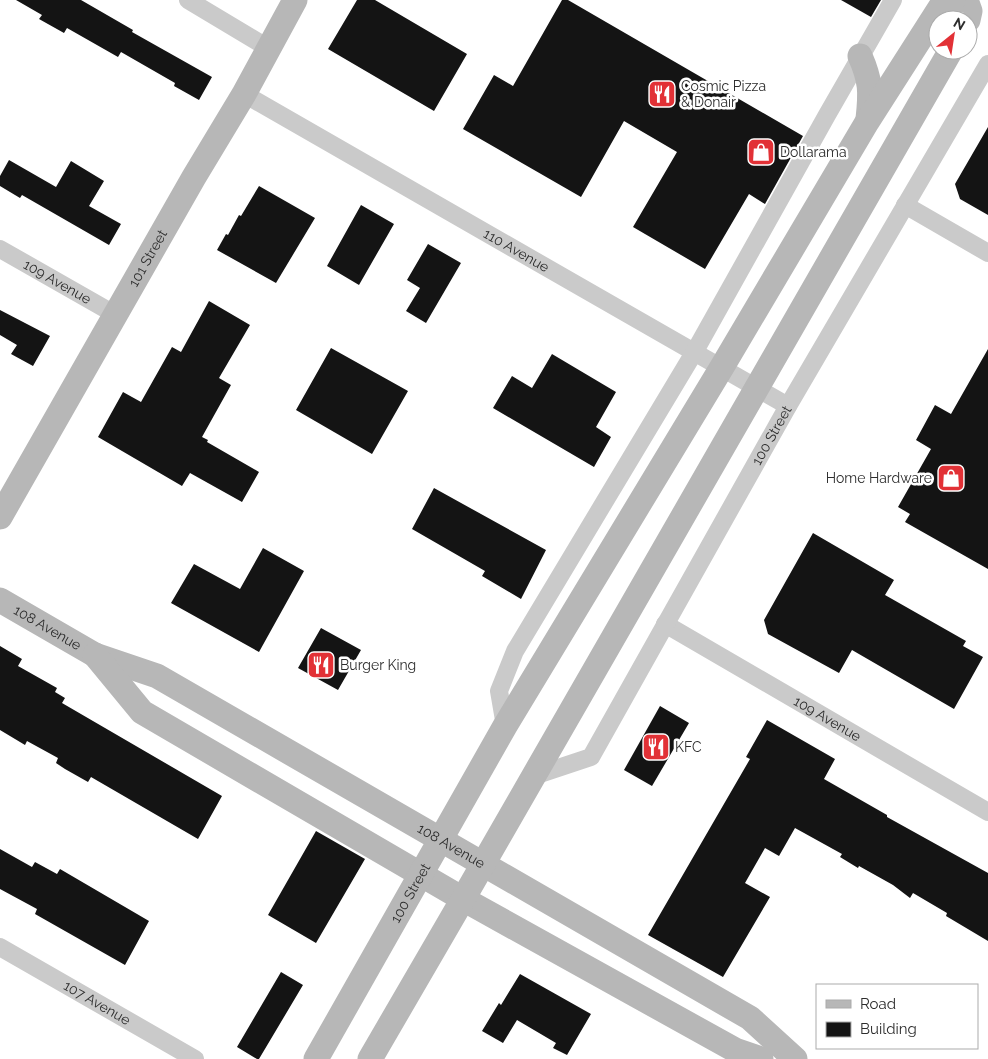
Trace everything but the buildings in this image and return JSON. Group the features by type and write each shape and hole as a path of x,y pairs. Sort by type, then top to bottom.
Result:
{"main road":[{"name":"101 Street","path":"0,517 194,177 244,94 296,0"},
{"name":"100 Street","path":"316,1059 505,726 868,122 944,3 953,0"},
{"path":"860,56 867,72 871,92 868,122"},
{"path":"370,1059 945,60"},
{"name":"108 Avenue","path":"0,600 94,655 157,676 750,1018 795,1059"},
{"name":"108 Avenue","path":"94,655 142,712 463,900 735,1050 761,1059"}],"street":[{"path":"188,0 268,48"},
{"path":"505,726 499,691 514,651 695,352 893,0"},
{"name":"100 Street","path":"534,776 591,757 788,406 988,64"},
{"name":"110 Avenue","path":"244,94 788,406"},
{"path":"906,205 988,253"},
{"name":"109 Avenue","path":"0,249 116,315"},
{"name":"109 Avenue","path":"665,624 988,812"},
{"name":"107 Avenue","path":"0,947 195,1059"}],"place":[{"name":"Cosmic Pizza & Donair","path":"662,94"},
{"name":"Dollarama","path":"761,152"},
{"name":"Home Hardware","path":"951,478"},
{"name":"Burger King","path":"321,665"},
{"name":"KFC","path":"656,747"}]}
